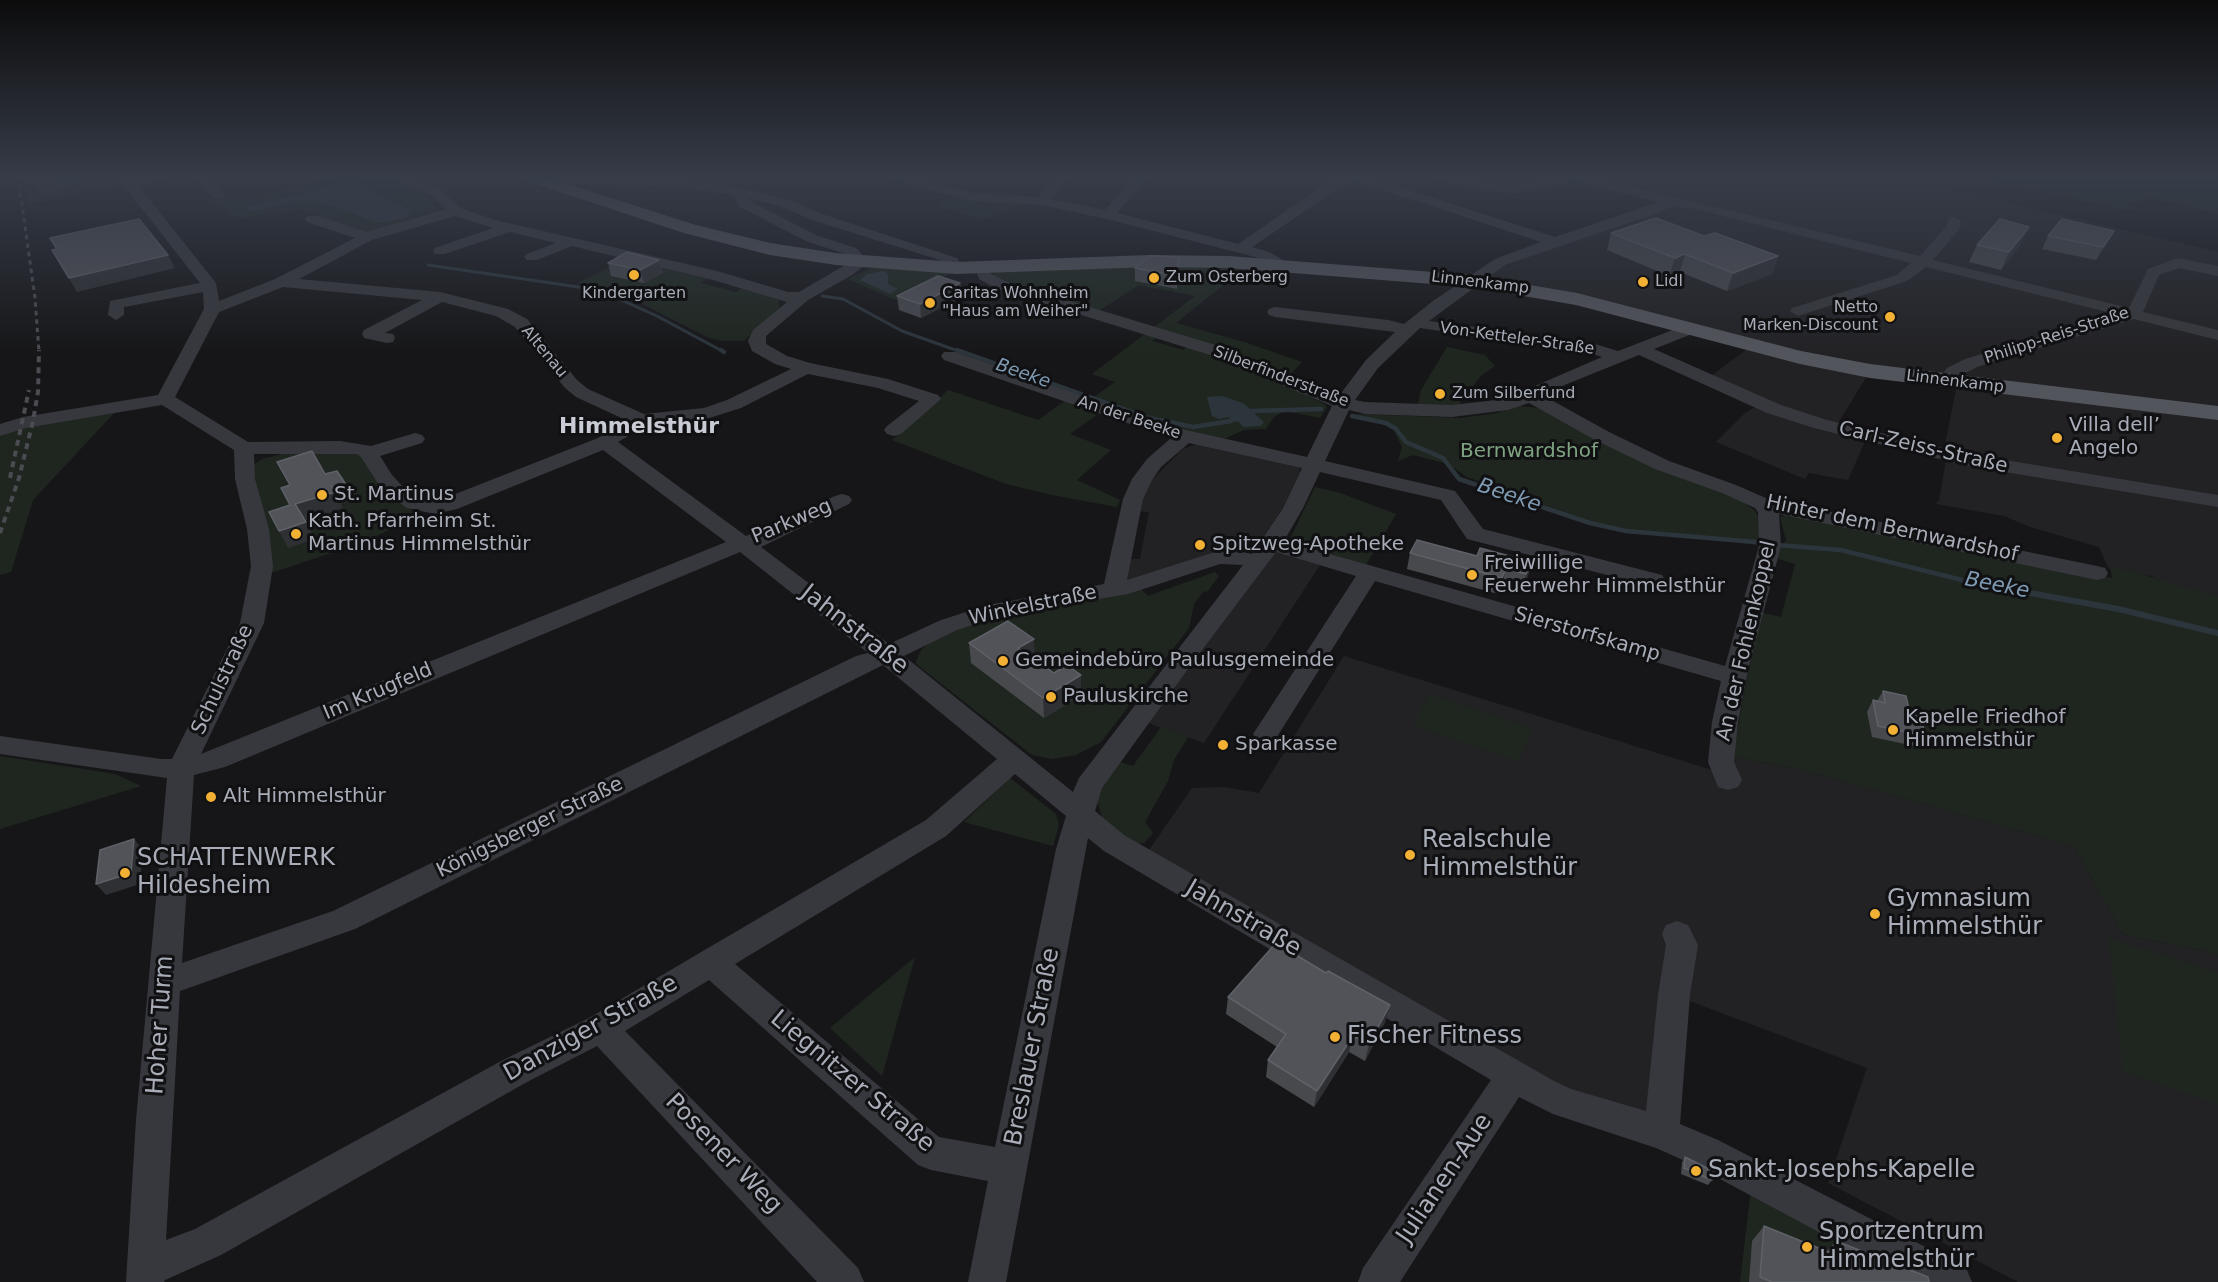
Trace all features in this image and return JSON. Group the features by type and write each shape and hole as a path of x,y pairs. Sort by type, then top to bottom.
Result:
{"main road":[{"name":"Linnenkamp","path":"716,236 802,254 861,262 956,268 1149,261 1282,265 1471,281 1558,295 1844,366 1952,382 2218,413"}],"street":[{"path":"165,399 212,309 210,286 171,236"},
{"path":"212,309 281,282 371,236"},
{"path":"440,251 484,236"},
{"path":"545,236 717,276 787,297 802,297"},
{"path":"807,236 851,251 861,262 802,297 759,334 756,341 758,347 781,360 806,368 882,383 932,399 894,430"},
{"path":"877,236 945,257 952,261 956,268"},
{"path":"1188,236 1267,256 1282,265"},
{"path":"1240,249 1259,236"},
{"path":"1536,236 1555,242"},
{"name":"Von-Ketteler-Straße","path":"1343,403 1372,364 1411,326 1471,281 1500,262 1574,236"},
{"path":"1821,236 2218,335"},
{"path":"1798,311 1902,278 1924,261 1946,236"},
{"path":"532,257 570,242"},
{"name":"Philipp-Reis-Straße","path":"1952,382 1953,372 1971,363 2134,314 2153,272 2178,262 2218,271"},
{"name":"Silberfinderstraße","path":"983,268 984,276 1001,285 1216,351 1343,403 1365,408 1452,411 1508,404 1531,396 1556,382 1691,328"},
{"name":"Altenau","path":"281,282 440,297 487,307 521,323 571,384 582,393 642,420"},
{"path":"116,315 116,304 210,286"},
{"path":"387,338 370,334 440,297"},
{"name":"Von-Ketteler-Straße","path":"1275,312 1388,325 1433,327 1585,346 1619,357"},
{"name":"Carl-Zeiss-Straße","path":"1641,349 1774,409 1821,424 1989,464 2218,501"},
{"name":"An der Beeke","path":"950,356 1143,425 1448,495 1475,534 1654,580"},
{"path":"0,429 165,399 244,448 361,448 369,453 384,478 398,493 414,504 435,508 450,505 605,442 642,420 706,413 725,407 806,368"},
{"name":"Hinter dem Bernwardshof","path":"1531,396 1602,436 1662,465 1729,489 1762,504 2097,573"},
{"path":"1264,552 1293,508 1343,403"},
{"name":"Winkelstraße","path":"1114,589 1133,499 1142,479 1154,463 1185,436"},
{"path":"369,453 415,439"},
{"name":"Jahnstraße","path":"605,442 742,543 887,655 1114,843 1514,1076 1565,1103 1661,1133 1756,1177 1952,1282"},
{"name":"Schulstraße","path":"181,768 252,622 262,566 258,529 246,479 244,448"},
{"name":"Parkweg","path":"742,543 753,542 842,500"},
{"name":"An der Fohlenkoppel","path":"1728,780 1721,762 1725,722 1770,546 1770,520 1768,511 1762,504"},
{"name":"Im Krugfeld","path":"0,745 130,766 181,768 216,760 742,543"},
{"name":"Winkelstraße","path":"887,655 949,625 996,610 1114,589 1151,580 1218,558 1264,552 1369,573"},
{"name":"Breslauer Straße","path":"987,1282 1079,812 1093,778 1264,552"},
{"path":"1266,734 1369,573"},
{"name":"Sierstorfskamp","path":"1369,573 1735,677"},
{"name":"Königsberger Straße","path":"165,983 344,920 865,662 887,655"},
{"name":"Danziger Straße","path":"145,1275 515,1071 601,1028 936,828 1015,759"},
{"name":"Hoher Turm","path":"145,1275 181,768"},
{"path":"1661,1133 1674,995 1682,945 1677,934"},
{"name":"Liegnitzer Straße","path":"710,962 931,1153 1010,1167"},
{"name":"Posener Weg","path":"601,1028 844,1282"},
{"name":"Julianen-Aue","path":"1377,1282 1514,1076"}],"shaded area":[{"path":"1585,236 2148,236 2218,252 2218,597 2172,585 2151,576 2108,567 2099,547 2030,527 2004,516 1936,504 1939,500 1947,456 1944,450 1956,389 1952,382 1870,371 1835,428 1867,437 1848,480 1809,473 1805,479 1716,442 1744,414 1761,403 1707,379 1754,344 1479,280 1492,270"},
{"path":"884,271 888,274 888,284 898,289 890,294 860,280 867,274"},
{"path":"1222,396 1243,403 1264,422 1261,426 1243,427 1239,422 1231,421 1229,417 1219,419 1212,416 1207,397"},
{"path":"1200,443 1300,467 1299,474 1283,507 1263,537 1127,581 1129,559 1140,559 1149,512 1138,511 1149,483 1183,449"},
{"path":"1272,546 1322,562 1204,743 1140,720"},
{"path":"1344,656 1725,774 1732,757 1799,769 2074,846 2123,935 2207,951 2218,956 2218,1282 2018,1282 1828,1183 1867,1068 1674,995 1661,1133 1589,1112 1142,860 1192,788 1224,787 1259,793"}],"green space":[{"path":"626,259 707,279 701,283 736,292 742,288 769,295 779,300 779,308 744,341 721,341 707,337 615,290 578,283"},
{"path":"1159,264 1247,266 1176,323 1244,342 1302,362 1285,380 1216,351 1160,335 1152,341 1183,350 1190,345 1217,352 1324,404 1327,407 1320,418 1284,411 1274,417 1266,429 1244,430 1217,442 1150,425 1105,409 1070,434 1111,450 1077,480 1120,500 1117,507 1006,484 892,440 948,390 1038,420 1070,397 1094,397 1115,382 1092,374 1195,296 1139,285 1097,312 1000,283 989,275 997,272"},
{"path":"872,268 953,272 896,300 848,279"},
{"path":"1447,347 1485,355 1495,366 1481,376 1457,407 1417,408 1421,390"},
{"name":"Bernwardshof","path":"1517,406 1540,408 1734,495 1755,511 1765,529 1762,546 1697,536 1618,531 1467,477 1448,464 1413,455 1398,461 1402,447 1391,425 1352,417 1360,414 1461,418 1498,413"},
{"path":"116,411 33,500 11,572 0,575 0,433"},
{"path":"286,453 361,453 390,497 420,515 364,542 271,573 252,466 262,459"},
{"path":"1315,487 1340,493 1396,514 1366,565 1289,541"},
{"path":"1790,513 2112,578 2108,567 2128,570 2218,597 2218,956 2207,951 2123,935 2074,846 1799,769 1732,757 1760,612 1781,617 1795,564 1775,558 1786,540 1780,517"},
{"path":"1215,572 1219,576 1194,604 1189,628 1101,742 1076,755 1052,759 1032,755 916,664 922,649 936,637 956,629 1043,607 1141,589 1148,596"},
{"path":"1430,695 1532,729 1519,761 1413,725"},
{"path":"1161,727 1188,737 1174,760 1168,781 1145,822 1153,833 1144,843 1133,844 1103,820 1096,798 1116,761 1133,766"},
{"path":"0,756 115,774 141,786 0,829"},
{"path":"1010,778 1056,814 1059,825 1053,846 964,822"},
{"path":"2109,938 2218,973 2218,1105 2123,1071"},
{"path":"915,957 882,1076 830,1028"},
{"name":"Sportzentrum Himmelsthür","path":"1752,1181 1933,1282 1740,1282"}],"building":[{"path":"60,236 153,236 168,255 69,278 52,250 57,249 50,238"},
{"path":"1618,236 1723,236 1778,256 1733,273 1685,254 1675,258"},
{"path":"1985,236 2022,236 2009,252 1977,245"},
{"path":"2048,236 2111,236 2103,247"},
{"path":"627,252 659,260 640,270 608,263"},
{"path":"1150,256 1179,257 1177,276 1135,268"},
{"path":"938,276 960,283 920,304 897,296"},
{"path":"312,451 325,474 337,471 345,483 332,487 335,492 295,504 306,522 279,531 269,512 290,505 281,488 290,485 277,462"},
{"path":"1417,540 1477,556 1480,548 1532,562 1526,574 1506,569 1502,578 1410,553"},
{"path":"1008,621 1034,639 1018,648 1054,673 1067,665 1081,675 1043,698 969,643"},
{"path":"1883,691 1906,696 1909,709 1920,711 1925,736 1878,726 1873,700 1885,703"},
{"path":"134,839 131,873 96,884 100,850"},
{"path":"1276,943 1326,973 1328,971 1390,1005 1369,1044 1353,1036 1317,1091 1268,1060 1286,1034 1228,997"},
{"path":"1685,1157 1713,1171 1712,1180 1684,1168"},
{"path":"1764,1226 1836,1255 1836,1241 1928,1277 1929,1282 1772,1282 1760,1277"}],"waterway":[{"path":"428,265 599,290 657,316 724,352 721,350"},
{"name":"Beeke","path":"822,296 843,299 902,331 961,352"},
{"name":"Beeke","path":"957,350 1149,418 1193,427 1231,421"},
{"name":"Beeke","path":"1249,411 1321,409"},
{"name":"Beeke","path":"1352,416 1386,423 1396,429 1406,442 1443,458 1459,479 1590,523 1626,531 1756,542"},
{"name":"Beeke","path":"1776,545 1841,550 1970,582"},
{"name":"Beeke","path":"1964,581 2118,609 2218,633"}],"railway":[{"path":"26,236 35,298 39,352"},
{"path":"0,533 19,478 33,421 38,392 39,352"},
{"path":"10,478 29,390"}],"place":[{"name":"Kindergarten","path":"634,275"},
{"name":"Zum Osterberg","path":"1154,278"},
{"name":"Lidl","path":"1643,282"},
{"name":"Caritas Wohnheim \"Haus am Weiher\"","path":"930,303"},
{"name":"Netto Marken-Discount","path":"1890,317"},
{"name":"Zum Silberfund","path":"1440,394"},
{"name":"Villa dell’ Angelo","path":"2057,438"},
{"name":"St. Martinus","path":"322,495"},
{"name":"Kath. Pfarrheim St. Martinus Himmelsthür","path":"296,534"},
{"name":"Spitzweg-Apotheke","path":"1200,545"},
{"name":"Freiwillige Feuerwehr Himmelsthür","path":"1472,575"},
{"name":"Gemeindebüro Paulusgemeinde","path":"1003,661"},
{"name":"Pauluskirche","path":"1051,697"},
{"name":"Kapelle Friedhof Himmelsthür","path":"1893,730"},
{"name":"Sparkasse","path":"1223,745"},
{"name":"Alt Himmelsthür","path":"211,797"},
{"name":"Realschule Himmelsthür","path":"1410,855"},
{"name":"SCHATTENWERK Hildesheim","path":"125,873"},
{"name":"Gymnasium Himmelsthür","path":"1875,914"},
{"name":"Fischer Fitness","path":"1335,1037"},
{"name":"Sankt-Josephs-Kapelle","path":"1696,1171"},
{"name":"Sportzentrum Himmelsthür","path":"1807,1247"}],"district":[{"name":"Himmelsthür","path":"639,427"}]}
